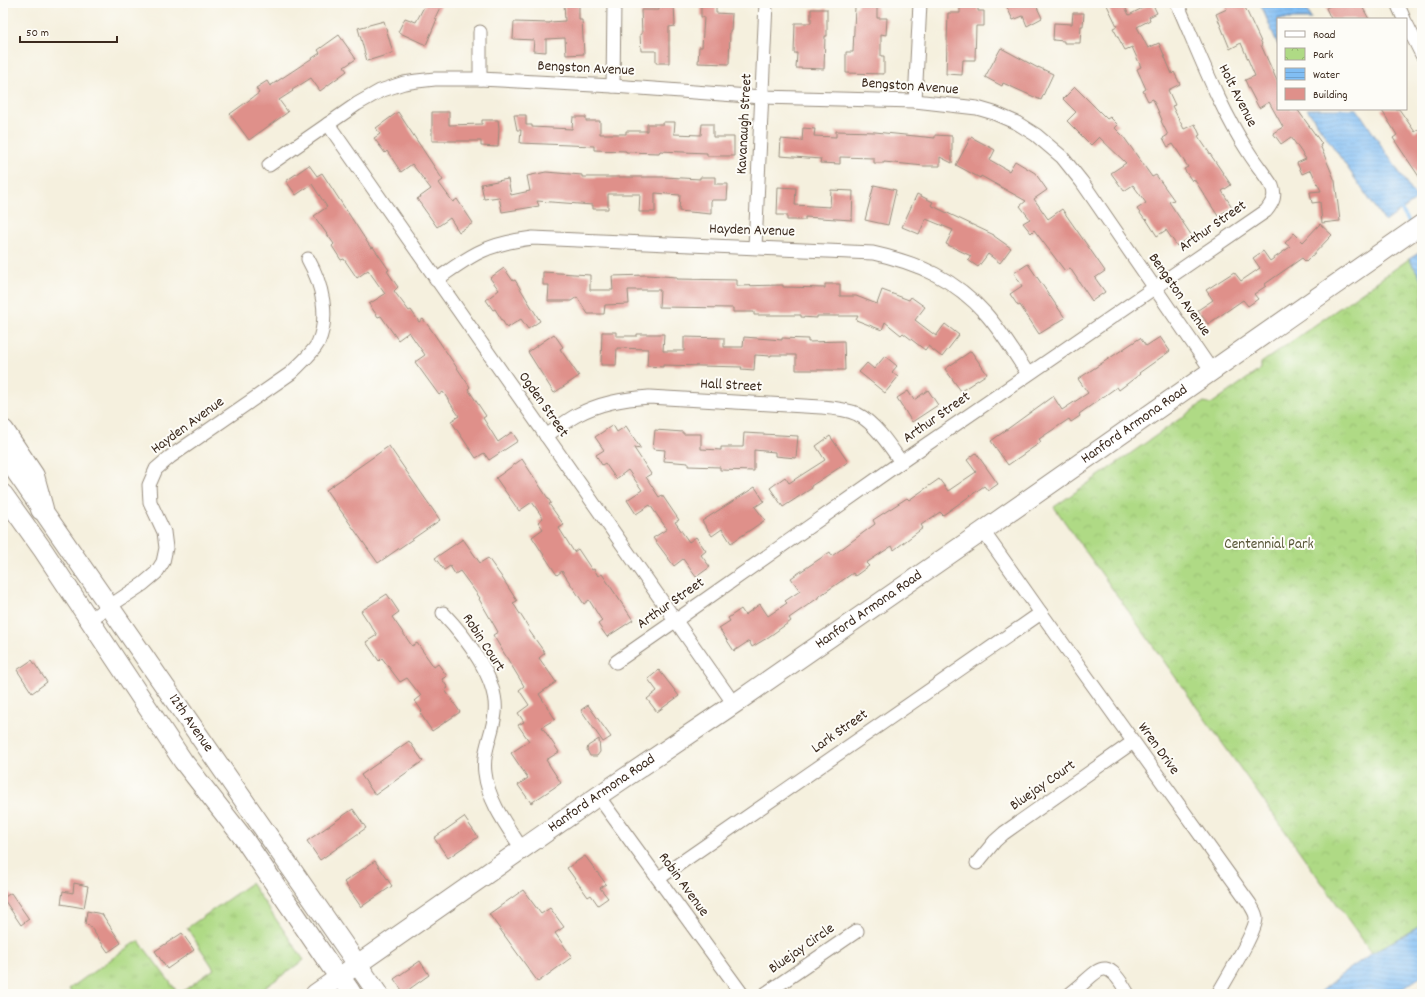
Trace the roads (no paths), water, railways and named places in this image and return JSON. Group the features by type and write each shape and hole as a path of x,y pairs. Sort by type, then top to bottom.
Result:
{"highway":[{"path":"3,431 33,476 42,509"}],"main road":[{"name":"Hanford Armona Road","path":"315,994 598,796 734,704 983,531 1422,224"},
{"name":"12th Avenue","path":"3,453 378,994"},
{"name":"12th Avenue","path":"3,494 43,550 183,761 244,839 338,977 352,994"}],"street":[{"path":"613,86 614,3"},
{"name":"Kavanaugh Street","path":"755,247 766,3"},
{"path":"915,101 920,3"},
{"name":"Holt Avenue","path":"1177,3 1217,93 1249,153 1272,186 1274,199"},
{"path":"1397,3 1404,18"},
{"path":"1407,25 1422,55"},
{"path":"480,32 480,80"},
{"name":"Bengston Avenue","path":"269,165 357,104 380,91 404,83 435,79 613,86 762,97 915,101 977,108 994,113 1017,123 1036,135 1062,157 1082,182 1212,371"},
{"name":"Ogden Street","path":"328,124 734,704"},
{"name":"Arthur Street","path":"616,662 901,462 1266,210 1274,199"},
{"name":"Hayden Avenue","path":"436,280 466,259 483,250 507,242 533,238 873,253 897,258 921,267 948,280 970,297 987,315 1028,374"},
{"name":"Hayden Avenue","path":"89,620 143,584 156,573 163,562 166,548 164,532 150,502 149,485 156,470 170,456 291,373 305,359 317,343 322,327 324,306 320,285 315,271 308,259"},
{"name":"Hall Street","path":"546,436 576,415 604,403 624,399 649,397 821,407 841,409 858,415 875,428 890,445 901,462"},
{"name":"Wren Drive","path":"983,531 1040,613 1250,904 1256,918 1255,925 1250,937 1218,994"},
{"name":"Robin Court","path":"443,613 459,630 490,679 495,713 484,757 485,773 490,792 498,810 522,849"},
{"name":"Lark Street","path":"658,878 1040,613"},
{"name":"Bluejay Court","path":"977,863 995,841 1004,833 1133,742"},
{"name":"Robin Avenue","path":"598,796 742,994"},
{"name":"Bluejay Circle","path":"766,994 857,931"},
{"path":"1070,994 1099,970 1104,968 1108,969 1115,975 1128,994"}],"water":[{"path":"1260,3 1304,3 1311,18 1277,18 1277,43"},
{"path":"1308,110 1358,110 1417,199 1385,222"},
{"path":"1422,251 1422,280 1409,259"},
{"path":"1422,925 1422,976 1394,994 1318,994 1341,975 1372,953"}],"waterway":[{"path":"1399,206 1411,225"},
{"path":"1417,234 1422,241"}],"park label":[{"name":"Centennial Park","path":"1269,545"}]}
